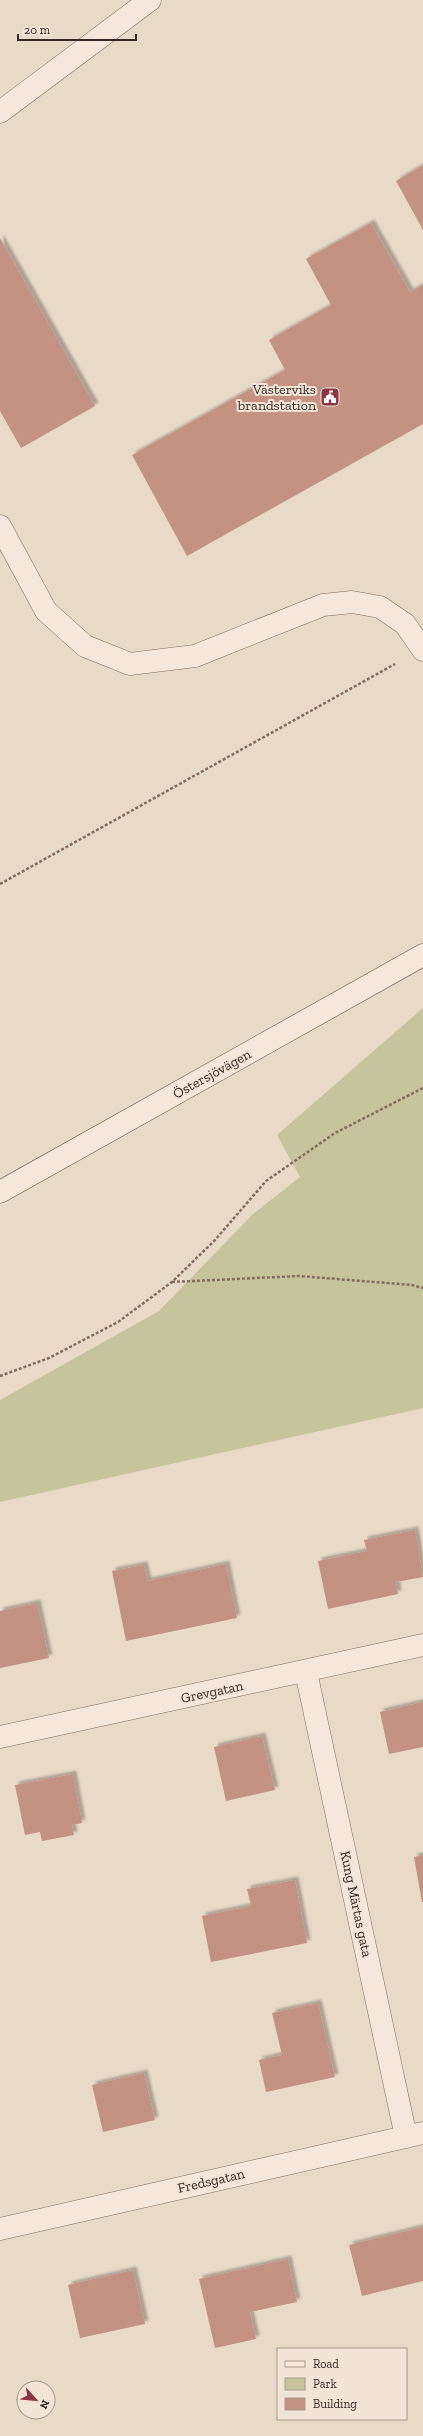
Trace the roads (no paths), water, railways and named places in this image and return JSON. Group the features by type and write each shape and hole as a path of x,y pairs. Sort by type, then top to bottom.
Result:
{"street":[{"path":"0,112 150,0"},
{"path":"0,526 46,611 85,646 130,664 195,656 323,605 352,602 380,607 405,624 423,650"},
{"name":"Östersjövägen","path":"0,1192 423,955"},
{"name":"Grevgatan","path":"0,1737 306,1672 423,1645"},
{"name":"Kung Märtas gata","path":"306,1672 415,2135"},
{"name":"Fredsgatan","path":"0,2229 415,2135"}],"place":[{"name":"Västerviks brandstation","path":"330,397"}]}
